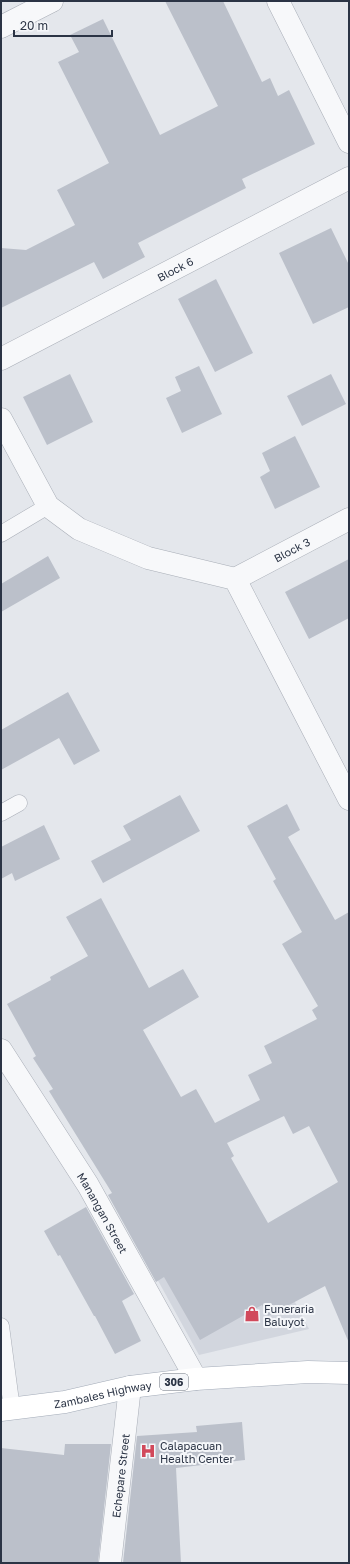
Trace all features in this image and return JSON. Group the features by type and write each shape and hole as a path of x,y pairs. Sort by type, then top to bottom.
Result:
{"main road":[{"name":"Zambales Highway","path":"7,1409 65,1402 130,1387 196,1379 308,1372 349,1373"}],"street":[{"path":"1,27 52,1"},
{"path":"278,1 349,142"},
{"name":"Block 6","path":"1,359 349,178"},
{"path":"1,419 48,506 79,529 148,558 235,579 349,799"},
{"name":"Block 3","path":"235,579 349,520"},
{"name":"Manangan Street","path":"1,1050 88,1185 196,1379"},
{"name":"Echepare Street","path":"110,1563 130,1387"}],"lane":[{"path":"1,534 48,506"},
{"path":"1,813 19,803"},
{"path":"1,1326 7,1409"}],"shaded area":[{"path":"253,1221 309,1329 199,1355 156,1277"}],"building":[{"path":"165,1 223,1 262,82 270,78 278,96 289,90 315,144 242,179 246,188 138,243 145,257 103,279 94,262 1,308 1,248 26,250 75,225 57,190 109,163 58,62 79,52 70,35 103,19 160,135 218,106"},
{"path":"331,228 349,265 349,307 313,324 279,253"},
{"path":"216,279 253,353 215,372 178,299"},
{"path":"199,366 222,414 182,433 166,398 181,391 175,377"},
{"path":"70,374 93,422 47,445 23,397"},
{"path":"331,374 346,404 302,426 287,396"},
{"path":"295,436 320,487 275,509 260,477 270,471 262,453"},
{"path":"48,556 60,578 1,612 1,584"},
{"path":"349,559 349,618 309,639 285,592"},
{"path":"68,692 100,751 74,765 59,738 1,770 1,730"},
{"path":"180,795 200,831 103,883 91,861 131,840 123,826"},
{"path":"287,804 300,830 288,837 335,920 349,912 349,1343 325,1286 268,1316 262,1305 200,1340 164,1277 156,1282 108,1195 112,1193 49,1091 53,1089 33,1058 36,1056 7,1004 51,980 50,977 88,956 66,917 101,898 149,988 183,969 199,997 143,1030 181,1097 196,1089 215,1123 260,1100 248,1075 272,1063 264,1046 317,1019 312,1010 318,1006 282,944 302,932 273,881 276,879 247,826","holes":["284,1116 293,1134 309,1126 338,1182 268,1223 231,1158 234,1156 227,1143"]},
{"path":"44,825 60,859 15,881 12,873 1,879 1,847"},
{"path":"86,1207 134,1294 122,1301 141,1341 115,1354 60,1255 58,1256 44,1231"},
{"path":"242,1422 245,1460 176,1468 181,1563 123,1563 137,1436 197,1432 196,1426"},
{"path":"65,1444 111,1444 98,1563 1,1563 1,1448 64,1455"}],"place":[{"name":"Funeraria Baluyot","path":"252,1314"},
{"name":"Calapacuan Health Center","path":"148,1451"}]}
